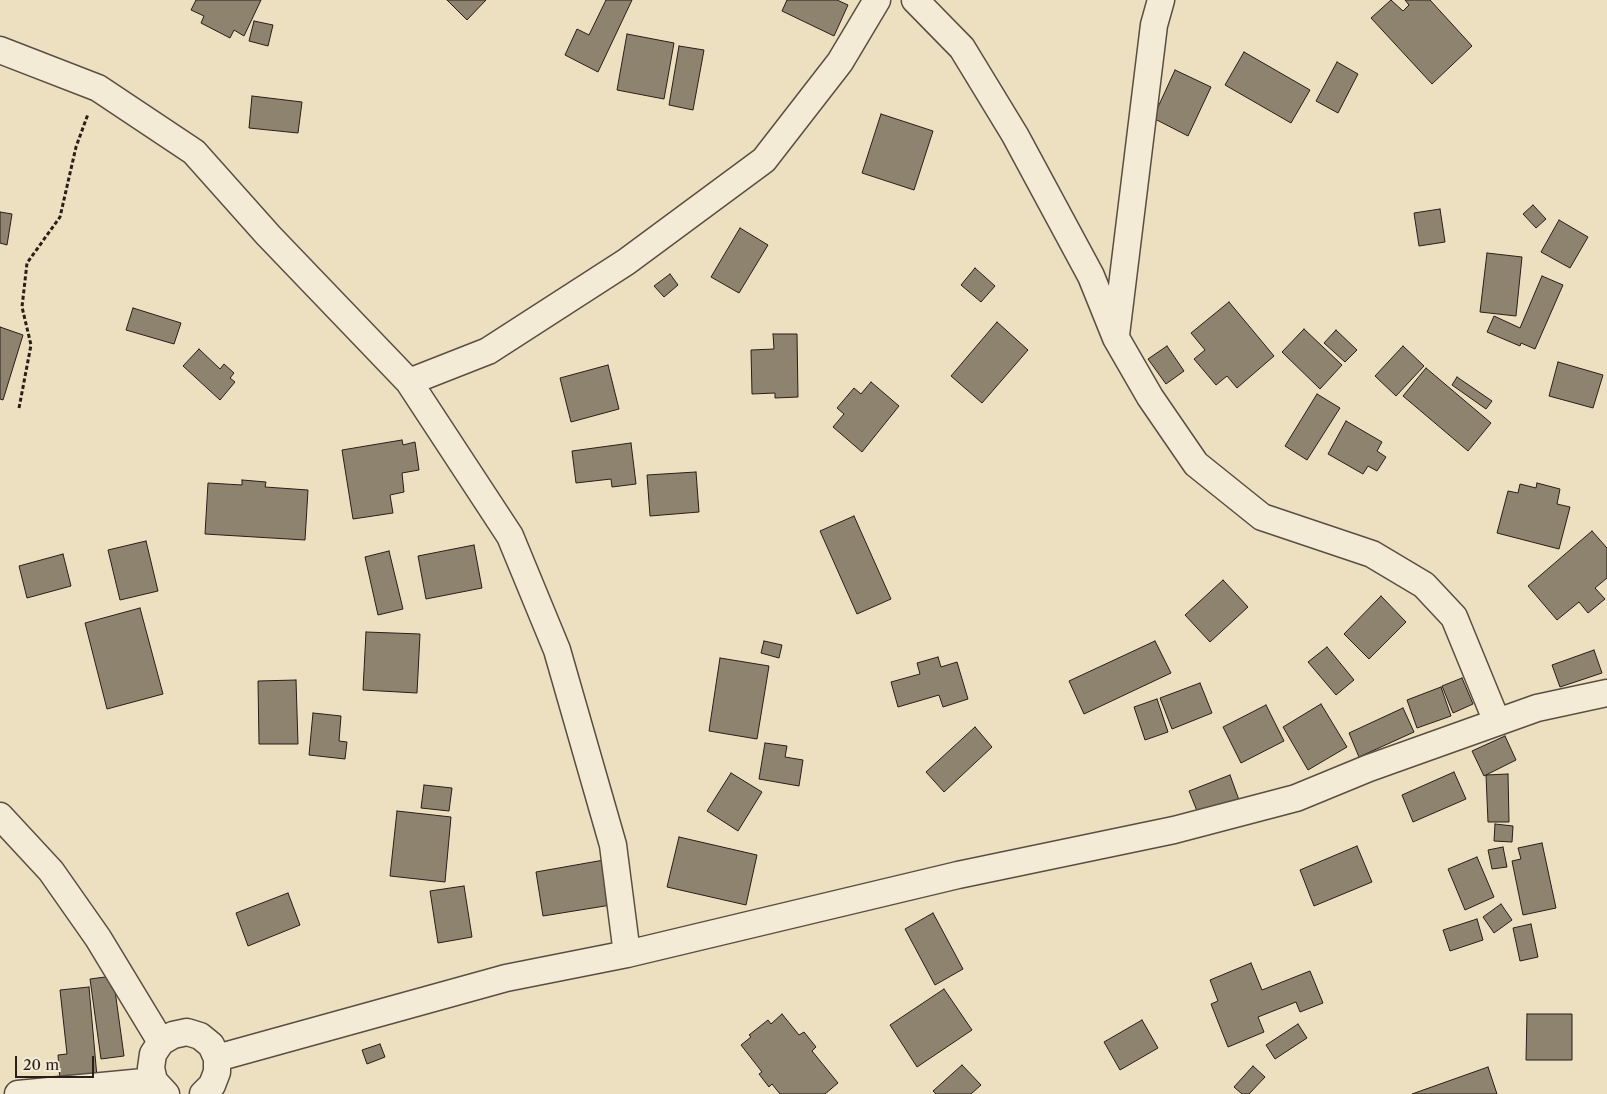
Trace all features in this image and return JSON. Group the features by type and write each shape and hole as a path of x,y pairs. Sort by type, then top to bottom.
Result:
{"street":[{"path":"409,382 488,352 626,262 764,160 840,62 877,0"},
{"path":"915,0 962,48 1015,135 1092,276 1116,338 1150,397 1196,464 1262,517 1372,554 1424,585 1454,618 1497,722"},
{"path":"1116,338 1154,25 1161,0"},
{"path":"0,50 98,88 194,152 268,236 409,382 510,536 558,650 614,845 627,954"},
{"path":"217,1058 506,978 627,954 958,875 1174,830 1296,798 1369,768 1537,708 1607,693"},
{"path":"0,816 51,871 98,938 161,1042"},
{"path":"18,1094 160,1088 151,1068 153,1054 161,1042 172,1034 186,1032 200,1036 211,1045 217,1058 218,1072 212,1085 203,1094"}],"path":[{"path":"19,408 31,345 22,307 27,262 60,217 76,147 98,88"}],"building":[{"path":"196,0 261,0 244,36 234,30 230,38 201,23 204,16 191,10"},
{"path":"447,0 486,0 467,20"},
{"path":"606,0 632,0 598,72 565,55 577,29 589,35"},
{"path":"787,0 837,0 848,5 834,36 782,11"},
{"path":"1391,0 1403,11 1409,5 1405,0 1430,0 1472,46 1432,84 1371,18"},
{"path":"254,21 273,25 268,46 249,41"},
{"path":"627,34 674,43 664,99 617,90"},
{"path":"679,46 704,50 693,110 669,105"},
{"path":"1244,52 1310,90 1291,123 1225,85"},
{"path":"1337,62 1358,74 1338,113 1316,101"},
{"path":"1175,70 1211,87 1188,136 1153,118"},
{"path":"252,96 302,102 298,133 249,128"},
{"path":"881,114 933,131 914,190 862,173"},
{"path":"1533,205 1546,219 1536,228 1523,214"},
{"path":"1440,209 1445,242 1419,246 1414,213"},
{"path":"0,212 12,214 7,245 0,243"},
{"path":"1559,220 1588,237 1570,268 1541,252"},
{"path":"740,228 768,245 739,293 711,277"},
{"path":"1487,253 1522,257 1516,316 1480,312"},
{"path":"975,268 995,286 981,302 961,285"},
{"path":"670,274 678,285 664,297 654,286"},
{"path":"1542,276 1563,285 1535,349 1521,343 1520,346 1487,332 1494,316 1520,328"},
{"path":"1229,302 1274,356 1237,388 1227,376 1216,385 1194,359 1205,350 1191,333"},
{"path":"133,308 181,323 174,344 126,330"},
{"path":"997,322 1028,350 982,403 951,376"},
{"path":"0,327 23,335 3,400 0,399"},
{"path":"1304,329 1342,365 1320,389 1282,352"},
{"path":"1336,330 1357,350 1345,362 1324,343"},
{"path":"773,334 797,334 798,397 775,398 775,393 752,394 751,350 774,349"},
{"path":"1167,346 1184,371 1166,384 1148,359"},
{"path":"1403,346 1424,366 1396,396 1375,376"},
{"path":"199,349 220,369 224,364 234,373 230,378 235,382 220,400 183,366"},
{"path":"1558,362 1603,375 1593,408 1549,396"},
{"path":"608,365 619,409 571,422 560,378"},
{"path":"1426,368 1491,423 1468,451 1403,396"},
{"path":"1457,377 1492,401 1486,409 1452,385"},
{"path":"871,382 899,406 862,452 833,427 844,414 837,408 854,388 861,394"},
{"path":"1317,394 1340,408 1307,460 1285,446"},
{"path":"1346,421 1382,442 1377,451 1386,457 1377,471 1368,466 1363,474 1328,454"},
{"path":"402,440 403,445 415,442 419,470 402,473 404,492 390,495 393,513 353,519 342,450"},
{"path":"631,443 636,484 612,487 611,479 576,483 572,451"},
{"path":"696,472 699,512 650,516 647,475"},
{"path":"242,480 266,482 265,487 308,490 305,540 205,534 208,483 242,485"},
{"path":"1537,483 1560,489 1557,504 1570,507 1559,549 1497,533 1508,491 1518,493 1520,484 1536,488"},
{"path":"854,516 891,599 857,614 820,531"},
{"path":"1592,531 1607,548 1607,578 1595,588 1605,599 1588,613 1579,602 1557,620 1528,586"},
{"path":"146,541 158,591 120,600 108,550"},
{"path":"474,545 482,588 426,599 418,556"},
{"path":"389,551 403,609 378,615 365,557"},
{"path":"63,554 71,586 27,598 19,566"},
{"path":"1223,580 1248,607 1210,642 1185,615"},
{"path":"1381,596 1406,622 1369,659 1344,634"},
{"path":"140,608 163,694 107,709 85,623"},
{"path":"366,632 420,634 417,693 363,690"},
{"path":"764,641 782,645 779,658 761,653"},
{"path":"1155,641 1171,673 1084,714 1069,681"},
{"path":"1327,647 1354,680 1336,695 1308,662"},
{"path":"1594,650 1602,673 1560,687 1552,665"},
{"path":"938,657 941,667 957,662 968,699 943,707 939,695 898,707 891,682 920,674 917,663"},
{"path":"720,658 769,666 757,739 709,731"},
{"path":"1462,678 1473,704 1453,713 1442,686"},
{"path":"296,680 298,744 259,744 258,681"},
{"path":"1200,683 1212,713 1172,729 1160,698"},
{"path":"1441,687 1451,716 1417,728 1407,700"},
{"path":"1157,699 1168,732 1145,740 1134,707"},
{"path":"1321,704 1347,747 1308,770 1283,727"},
{"path":"1266,705 1284,741 1241,763 1223,727"},
{"path":"1403,708 1414,732 1359,757 1349,733"},
{"path":"313,713 341,716 339,741 347,742 345,759 309,755"},
{"path":"975,727 992,747 944,792 926,772"},
{"path":"1505,736 1516,760 1484,776 1472,751"},
{"path":"765,743 787,746 785,757 803,760 799,786 759,779"},
{"path":"1454,772 1466,799 1413,822 1402,795"},
{"path":"731,773 762,792 738,831 707,811"},
{"path":"1508,774 1509,822 1488,822 1486,775"},
{"path":"1230,775 1239,800 1199,816 1189,791"},
{"path":"424,785 452,788 449,811 421,808"},
{"path":"397,811 451,817 445,882 390,876"},
{"path":"1495,824 1513,826 1512,842 1494,841"},
{"path":"679,837 757,855 746,905 667,887"},
{"path":"1542,843 1556,908 1523,915 1512,861 1521,859 1518,848"},
{"path":"1357,846 1372,882 1314,906 1300,870"},
{"path":"1503,847 1507,867 1492,869 1488,850"},
{"path":"1477,857 1494,897 1465,910 1448,869"},
{"path":"604,860 611,905 543,916 536,872"},
{"path":"464,886 472,937 438,943 430,891"},
{"path":"288,893 300,925 248,946 236,913"},
{"path":"1501,904 1512,920 1494,933 1483,917"},
{"path":"933,913 963,969 935,985 905,929"},
{"path":"1477,919 1483,940 1450,951 1443,930"},
{"path":"1531,924 1538,957 1520,961 1513,928"},
{"path":"1251,963 1262,990 1310,971 1323,1003 1300,1012 1296,1002 1258,1017 1264,1032 1228,1047 1211,1004 1218,1001 1210,980"},
{"path":"113,976 124,1056 101,1059 90,979"},
{"path":"89,987 97,1077 60,1081 58,1055 67,1054 60,990"},
{"path":"944,989 972,1030 917,1067 890,1025"},
{"path":"782,1014 799,1035 804,1032 816,1047 812,1051 838,1083 825,1094 780,1094 772,1084 769,1087 759,1074 762,1072 741,1045 751,1037 749,1035 768,1020 771,1024"},
{"path":"1527,1014 1572,1014 1572,1060 1526,1060"},
{"path":"1142,1020 1158,1048 1120,1070 1104,1042"},
{"path":"1298,1024 1307,1038 1275,1059 1266,1045"},
{"path":"380,1044 385,1057 367,1064 362,1050"},
{"path":"962,1065 981,1085 971,1094 936,1094 933,1091"},
{"path":"1253,1066 1265,1077 1249,1094 1242,1094 1234,1087"},
{"path":"1488,1067 1497,1094 1412,1094"}]}
